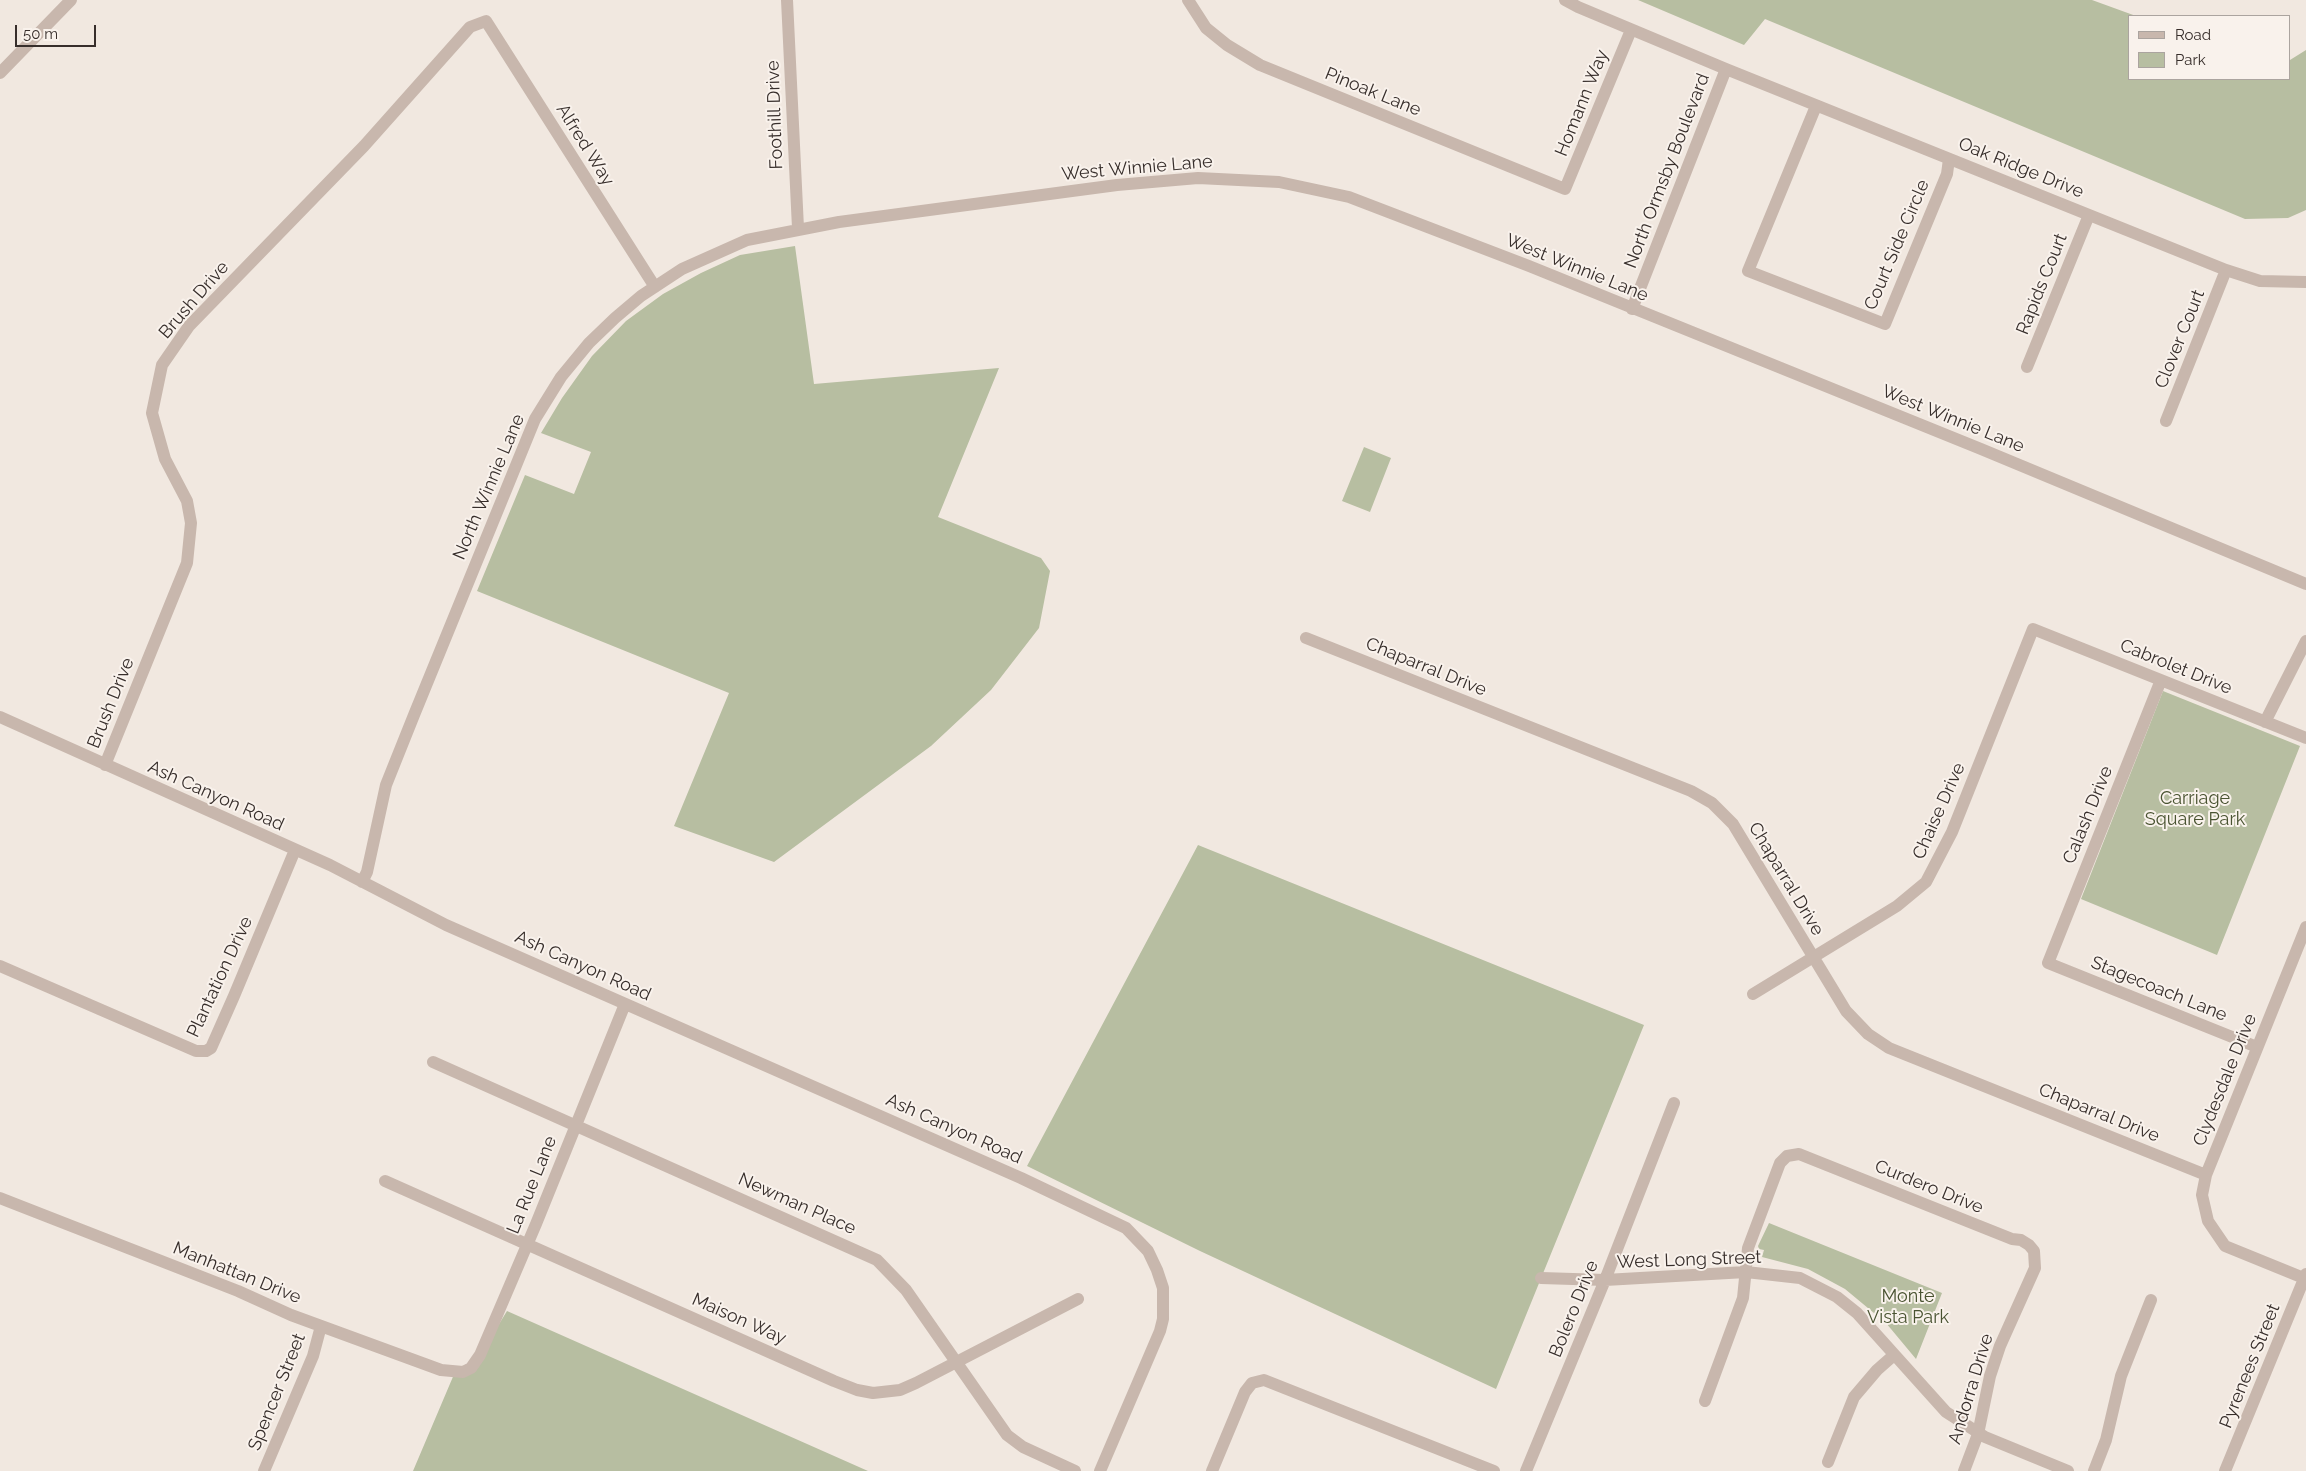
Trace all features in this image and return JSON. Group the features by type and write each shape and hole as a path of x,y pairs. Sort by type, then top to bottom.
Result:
{"street":[{"path":"0,73 71,0"},
{"name":"Foothill Drive","path":"787,0 798,228"},
{"name":"Pinoak Lane","path":"1188,0 1206,28 1227,45 1260,65 1565,189"},
{"name":"North Ormsby Boulevard","path":"1565,0 1631,30 1726,69 1632,309"},
{"name":"Alfred Way","path":"486,21 655,287"},
{"name":"Brush Drive","path":"105,764 187,563 191,523 187,501 164,459 152,413 162,365 189,326 364,146 470,28 486,21"},
{"name":"Homann Way","path":"1565,189 1631,30"},
{"name":"Oak Ridge Drive","path":"1726,69 2226,270 2260,281 2306,282"},
{"name":"Court Side Circle","path":"1816,106 1748,271 1885,324 1947,174 1949,159"},
{"name":"West Winnie Lane","path":"798,228 1163,180 1223,178 1279,182 1349,197 1981,449 2306,584"},
{"name":"Rapids Court","path":"2027,367 2089,215"},
{"name":"North Winnie Lane","path":"362,882 367,872 386,785 535,419 561,377 589,343 615,318 682,269 747,240 798,228"},
{"name":"Clover Court","path":"2166,421 2226,270"},
{"name":"Cabrolet Drive","path":"2033,629 2306,738"},
{"name":"Chaise Drive","path":"1753,994 1897,906 1926,882 1952,832 2033,629"},
{"name":"Chaparral Drive","path":"1306,638 1691,791 1712,803 1733,824 1846,1011 1868,1034 1890,1048 2206,1175"},
{"path":"2265,722 2306,641"},
{"name":"Calash Drive","path":"2048,963 2161,680"},
{"name":"Ash Canyon Road","path":"0,718 295,850 446,925 1108,1218 1126,1228 1148,1251 1157,1270 1163,1288 1163,1319 1160,1331 1100,1471"},
{"name":"Plantation Drive","path":"0,966 196,1051 206,1051 211,1048 295,850"},
{"name":"Clydesdale Drive","path":"2305,1277 2225,1246 2215,1234 2204,1209 2202,1195 2206,1175 2306,927"},
{"name":"Stagecoach Lane","path":"2048,963 2257,1047"},
{"name":"La Rue Lane","path":"463,1372 471,1368 480,1355 625,1004"},
{"name":"Newman Place","path":"433,1062 877,1260 906,1290 1007,1435 1022,1447 1075,1471"},
{"name":"Bolero Drive","path":"1526,1471 1605,1280 1674,1103"},
{"name":"Curdero Drive","path":"1746,1272 1748,1248 1780,1163 1787,1156 1800,1154 2012,1239 2021,1240 2029,1245 2034,1252 2035,1261"},
{"name":"Maison Way","path":"385,1181 857,1390 873,1393 900,1390 1078,1299"},
{"name":"Manhattan Drive","path":"0,1198 238,1291 291,1315 442,1370 463,1372"},
{"name":"Andorra Drive","path":"1964,1471 1978,1434 1992,1368 2035,1268 2035,1261"},
{"path":"1706,1401 1742,1298 1746,1272"},
{"name":"West Long Street","path":"1542,1278 1605,1280 1746,1272 1800,1278 1837,1297 1857,1313 1946,1412 1978,1434 2068,1471"},
{"name":"Pyrenees Street","path":"2225,1471 2305,1277"},
{"path":"2094,1471 2106,1440 2121,1376 2151,1300"},
{"name":"Spencer Street","path":"264,1471 313,1356 321,1326"},
{"path":"1828,1462 1854,1397 1877,1370 1894,1355"},
{"path":"1212,1471 1245,1392 1252,1383 1264,1380 1494,1471"}],"green space":[{"path":"1638,0 2092,0 2133,15 2128,15 2128,80 2291,80 2291,59 2306,50 2306,210 2288,218 2245,219 1765,19 1744,45"},
{"path":"795,246 814,384 999,368 938,517 1041,558 1050,571 1039,628 991,690 931,746 774,862 674,826 729,693 477,591 525,475 574,494 591,452 541,433 562,398 592,356 626,321 663,294 701,273 740,255"},
{"path":"1364,447 1391,458 1370,512 1342,501"},
{"name":"Carriage Square Park","path":"2163,691 2300,746 2217,955 2081,899"},
{"path":"1198,845 1644,1025 1496,1389 1200,1251 1027,1166"},
{"name":"Monte Vista Park","path":"1769,1223 1942,1293 1916,1359 1886,1323 1845,1289 1808,1269 1762,1257 1764,1250 1759,1249 1758,1246"},
{"path":"507,1311 868,1471 413,1471 455,1372 480,1355"}]}
